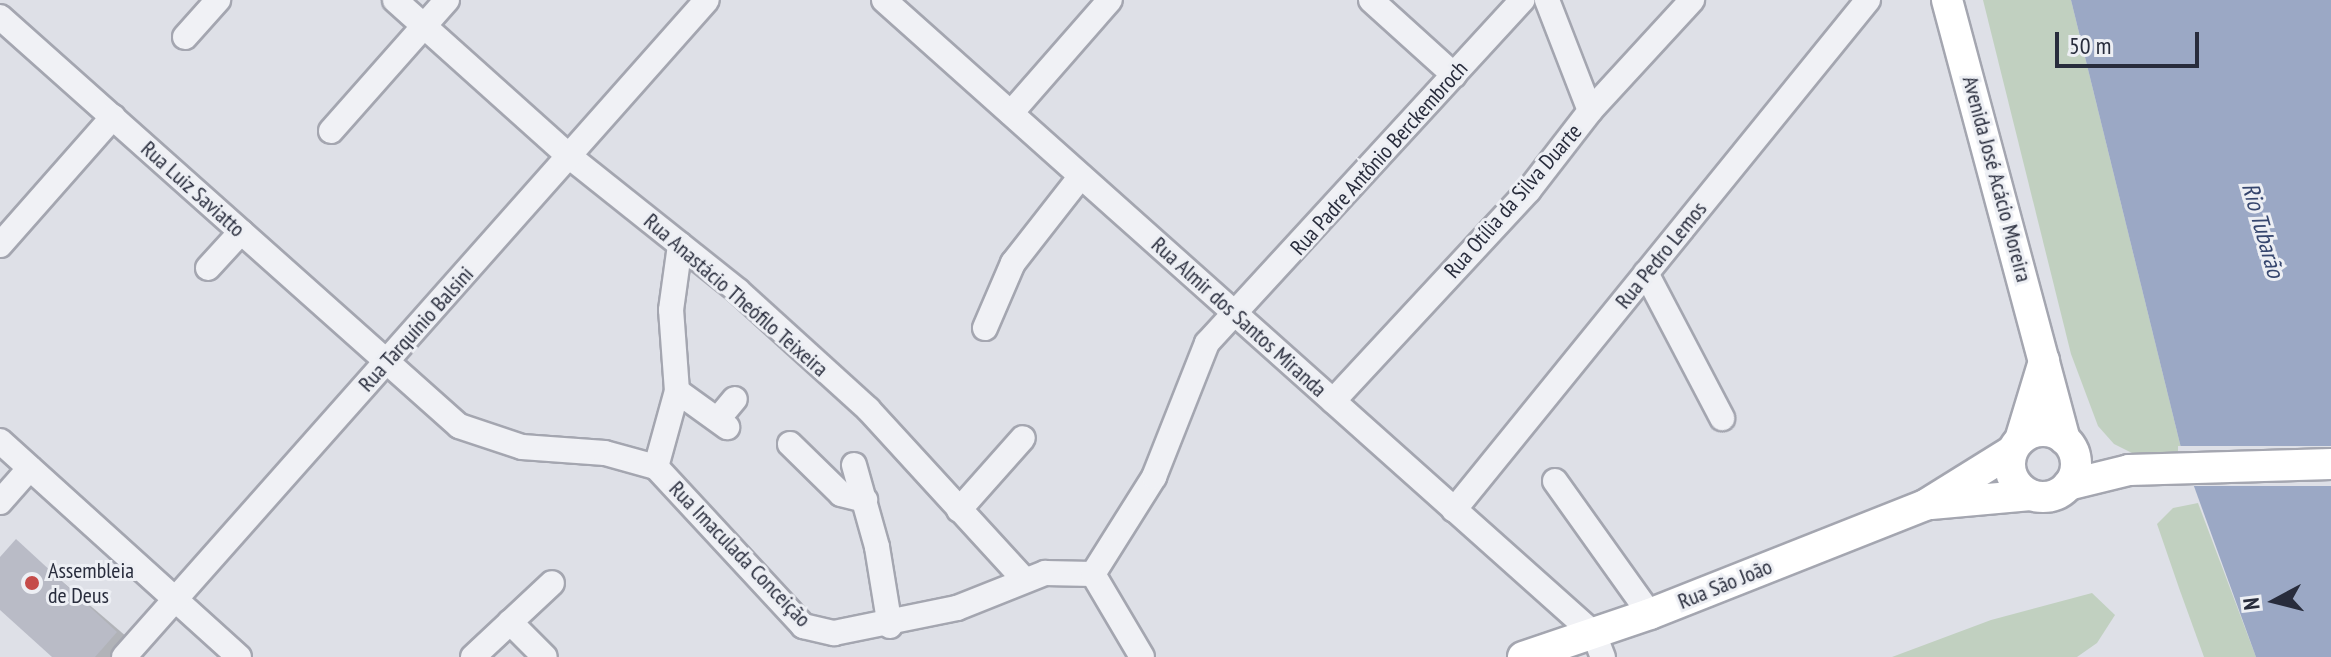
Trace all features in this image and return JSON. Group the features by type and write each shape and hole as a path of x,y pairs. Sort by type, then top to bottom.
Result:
{"main road":[{"name":"Avenida José Acácio Moreira","path":"1947,0 2068,443"},
{"path":"2045,359 2010,472 2031,495 2052,496 2068,485 2138,470 2331,464"},
{"path":"2016,445 2047,431 2068,443 2138,470"},
{"path":"2068,443 2076,466 2068,485"},
{"name":"Rua São João","path":"1523,657 1598,646 1650,614 1925,505 2016,445"},
{"name":"Rua São João","path":"1925,505 2031,495"}],"street":[{"path":"185,37 218,0"},
{"name":"Rua Anastácio Theófilo Teixeira","path":"395,0 569,156 680,245 868,409 1023,578"},
{"path":"331,131 447,0"},
{"name":"Rua Tarquínio Balsini","path":"124,657 707,0"},
{"name":"Rua Almir dos Santos Miranda","path":"884,0 1454,510 1598,646"},
{"path":"1011,113 1110,0"},
{"path":"1371,0 1454,75"},
{"name":"Rua Padre Antônio Berckembroch","path":"1237,316 1522,0"},
{"path":"1547,0 1590,111"},
{"name":"Rua Otília da Silva Duarte","path":"1333,401 1529,190 1590,111 1692,0"},
{"name":"Rua Pedro Lemos","path":"1454,510 1868,0"},
{"name":"Rua Luiz Saviatto","path":"0,17 386,362 473,434 522,447 605,453 656,467"},
{"path":"0,245 113,117"},
{"path":"985,328 1013,263 1081,176"},
{"path":"208,268 241,232"},
{"path":"656,467 677,391 671,310 680,245"},
{"path":"1646,273 1722,418"},
{"path":"1142,657 1093,574 1154,477 1207,343 1237,316"},
{"path":"677,391 722,423 735,399"},
{"path":"959,510 1023,438"},
{"path":"0,441 239,657"},
{"path":"790,444 841,494 865,500"},
{"path":"854,465 865,500 890,626"},
{"name":"Rua Imaculada Conceição","path":"656,467 809,630 834,633 890,626 957,608 1023,578 1068,571 1093,574"},
{"path":"0,502 30,468"},
{"path":"1555,481 1650,614"},
{"path":"473,657 552,583"},
{"path":"510,622 545,657"}],"green space":[{"path":"1983,0 2071,0 2183,456 2132,453 2114,444 2098,426 2071,354"},
{"path":"2198,503 2256,657 2204,657 2157,524 2173,508"},
{"path":"2092,593 2115,615 2097,643 2077,657 1892,657 1991,620"}],"water":[{"name":"Rio Tubarão","path":"2071,0 2331,0 2331,657 2256,657 2183,456"}],"pier":[{"path":"2178,446 2331,446 2331,486 2178,486"}],"building":[{"name":"Assembleia de Deus","path":"16,539 117,632 95,657 52,657 0,610 0,557"}],"place":[{"name":"Assembleia de Deus","path":"32,583"}]}
